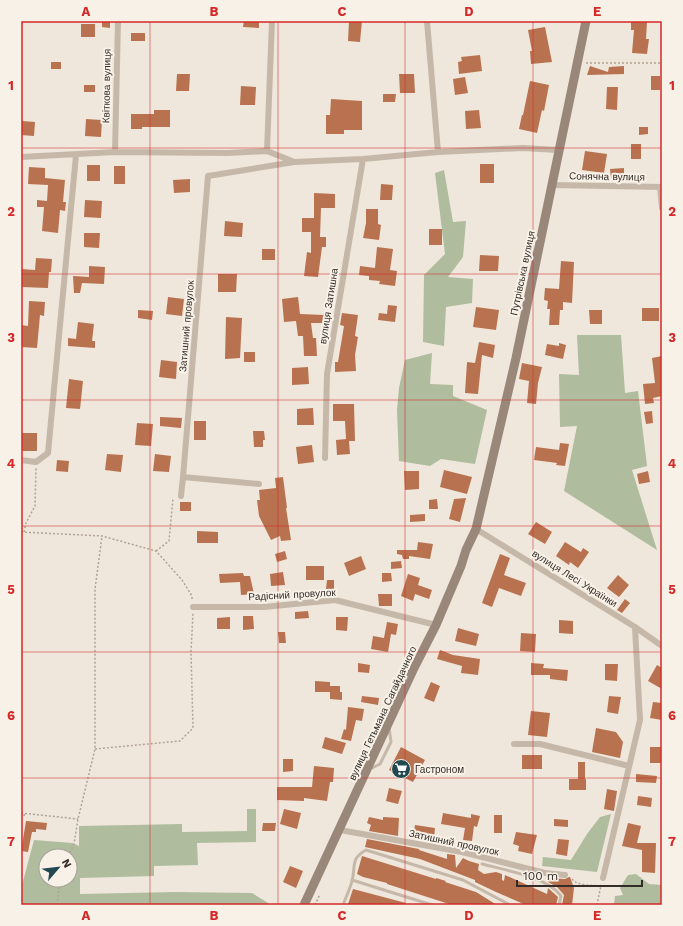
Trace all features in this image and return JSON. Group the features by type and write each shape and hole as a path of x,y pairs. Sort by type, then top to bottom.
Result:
{"main road":[{"name":"Путрівська вулиця","path":"476,529 516,358 576,62 586,21"},
{"name":"вулиця Гетьмана Сагайдачного","path":"304,905 340,830 412,670 436,625 476,529"}],"street":[{"name":"Квіткова вулиця","path":"115,152 118,21"},
{"path":"267,151 272,21"},
{"path":"427,21 438,152"},
{"path":"21,157 115,152 228,153 267,151 294,162 363,159 438,152 523,148 558,150"},
{"path":"21,460 36,462 48,453 76,155"},
{"name":"вулиця Затишна","path":"325,458 327,374 363,159"},
{"name":"Затишний провулок","path":"183,477 208,176 294,162"},
{"name":"Сонячна вулиця","path":"551,185 661,187"},
{"path":"661,187 662,208"},
{"path":"181,496 183,477 259,484"},
{"name":"вулиця Лесі Українки","path":"476,529 635,627 662,646"},
{"name":"Радісний провулок","path":"193,607 264,607 335,600 436,625"},
{"path":"602,878 640,720 635,627"},
{"path":"514,744 540,744 629,766"},
{"name":"Затишний провулок","path":"340,830 462,852 545,873 565,875"}],"lane":[{"path":"343,905 352,880 354,862 358,855 366,850 463,880 510,905"},
{"path":"482,864 525,875 556,889 561,896 559,905"},
{"path":"352,880 432,905"}],"path":[{"path":"576,62 662,63"},
{"path":"24,532 26,523 35,506 36,462"},
{"path":"156,551 169,541 174,496 181,496"},
{"path":"21,532 102,536 156,551 182,580 192,596 191,652 193,728 180,741 95,749"},
{"path":"72,848 95,749 95,589 102,536"},
{"path":"21,813 78,819"},
{"path":"21,819 25,814"},
{"path":"565,875 580,884 601,886"},
{"path":"597,905 602,878"},
{"path":"57,905 59,888"}],"green space":[{"path":"444,170 453,222 466,221 463,257 448,277 473,279 472,303 446,307 444,346 423,342 424,275 445,254 435,173"},
{"path":"577,335 621,335 625,393 638,391 647,466 632,470 657,550 564,491 577,426 560,427 559,374 579,375"},
{"path":"432,353 430,384 453,385 453,396 487,410 475,464 441,459 430,466 399,461 397,410 399,388 405,360"},
{"path":"247,809 256,809 256,842 197,843 198,865 154,866 154,876 80,878 80,894 174,892 252,893 268,903 267,905 21,905 21,889 34,840 72,843 79,846 79,826 182,824 182,832 247,831"},
{"path":"611,814 597,872 542,866 543,857 571,860 587,834 600,817"},
{"path":"636,874 649,884 662,885 662,905 614,905 615,896 623,895 620,888 628,875"}],"building":[{"path":"102,21 110,21 110,28 102,27"},
{"path":"244,21 259,21 259,28 243,27"},
{"path":"349,21 362,21 360,42 348,41"},
{"path":"631,21 647,21 646,39 649,39 647,54 632,53 634,30 631,30"},
{"path":"81,24 95,24 95,37 81,37"},
{"path":"545,27 552,62 531,64 530,51 532,51 528,30"},
{"path":"131,33 145,33 145,41 131,41"},
{"path":"480,55 482,71 459,74 458,62 462,61 461,57"},
{"path":"51,62 61,62 61,69 51,69"},
{"path":"590,66 608,72 609,67 624,66 624,74 587,75"},
{"path":"177,74 190,74 189,91 176,91"},
{"path":"399,74 414,74 415,93 400,93"},
{"path":"651,76 660,76 660,90 651,90"},
{"path":"465,77 468,93 455,95 453,79"},
{"path":"530,81 549,85 544,111 542,110 537,133 519,129"},
{"path":"84,85 95,85 95,92 84,92"},
{"path":"241,86 256,87 255,105 240,105"},
{"path":"607,87 618,87 617,110 606,109"},
{"path":"383,94 396,94 395,102 383,102"},
{"path":"331,99 362,101 362,130 344,130 344,134 326,134 326,115 330,115"},
{"path":"154,110 170,110 170,127 142,127 142,129 131,129 131,114 154,114"},
{"path":"479,110 481,128 466,129 465,111"},
{"path":"86,119 102,120 101,137 85,136"},
{"path":"22,121 35,122 34,136 21,135"},
{"path":"639,127 648,127 648,134 639,135"},
{"path":"631,144 641,144 641,159 631,159"},
{"path":"585,151 607,154 604,173 582,170"},
{"path":"480,164 494,164 494,183 480,183"},
{"path":"87,165 100,165 100,181 87,181"},
{"path":"114,166 125,166 125,184 114,184"},
{"path":"29,167 45,168 45,178 65,180 63,202 66,202 65,211 60,210 58,233 42,231 44,207 37,207 37,200 47,201 48,185 28,184"},
{"path":"624,168 624,177 611,178 610,169"},
{"path":"190,179 190,192 174,193 173,180"},
{"path":"381,184 393,185 392,200 380,200"},
{"path":"314,193 335,194 335,208 321,208 320,237 326,237 326,247 322,247 318,277 304,276 307,252 311,253 311,232 302,232 302,218 314,218"},
{"path":"85,200 102,201 101,218 84,217"},
{"path":"366,209 378,209 378,224 381,225 379,240 363,238 366,223"},
{"path":"225,221 243,223 242,237 224,236"},
{"path":"429,229 442,229 442,245 429,245"},
{"path":"84,233 100,233 99,248 84,247"},
{"path":"377,247 393,249 390,270 397,271 395,286 379,284 380,281 369,280 369,276 359,275 360,266 375,268"},
{"path":"262,249 275,249 275,260 262,260"},
{"path":"480,255 499,256 498,271 479,271"},
{"path":"36,258 52,259 48,288 21,287 21,269 35,270"},
{"path":"561,261 574,262 572,303 563,302 563,310 560,310 559,325 549,325 550,309 547,309 548,301 544,300 545,288 559,289"},
{"path":"89,266 105,267 104,284 82,283 80,293 74,293 73,276 89,277"},
{"path":"218,274 237,274 236,292 218,292"},
{"path":"168,297 184,299 182,316 166,314"},
{"path":"298,297 300,314 324,315 324,323 311,323 313,338 316,338 317,356 304,356 303,336 298,336 296,321 284,322 282,299"},
{"path":"29,301 45,302 44,316 40,315 37,348 21,347 21,325 28,326"},
{"path":"388,305 397,306 395,322 378,320 379,313 387,314"},
{"path":"476,307 499,310 496,330 473,327"},
{"path":"642,308 659,308 659,321 642,321"},
{"path":"138,310 153,311 152,320 138,318"},
{"path":"589,310 602,310 602,324 590,324"},
{"path":"342,313 358,315 355,336 358,337 355,355 356,371 335,372 335,362 338,362 344,326 340,325"},
{"path":"226,317 242,318 240,358 225,359"},
{"path":"78,322 94,324 92,341 95,341 95,348 68,346 68,338 76,339"},
{"path":"479,342 495,345 493,358 482,355 478,394 465,393 467,362 475,363"},
{"path":"559,343 566,345 563,359 545,355 547,344 559,346"},
{"path":"244,352 255,352 255,362 244,362"},
{"path":"662,356 662,396 653,398 654,403 645,404 643,384 655,383 652,358"},
{"path":"161,360 177,362 176,379 159,377"},
{"path":"522,363 542,367 538,383 536,404 527,403 529,381 519,379"},
{"path":"308,367 309,384 292,385 292,368"},
{"path":"69,379 83,381 80,409 66,408"},
{"path":"333,404 354,404 355,441 349,441 350,454 337,455 336,440 346,439 345,421 333,421"},
{"path":"313,408 314,425 297,425 297,409"},
{"path":"652,411 653,423 646,424 644,412"},
{"path":"160,417 182,418 181,428 160,426"},
{"path":"194,421 206,421 206,440 194,440"},
{"path":"137,423 153,424 151,446 135,445"},
{"path":"253,431 264,431 265,440 263,440 263,447 254,447"},
{"path":"22,433 37,433 37,451 21,451"},
{"path":"560,443 569,444 565,466 556,465 557,463 534,460 536,447 559,450"},
{"path":"312,445 314,462 298,464 296,447"},
{"path":"107,454 123,455 121,472 105,470"},
{"path":"155,454 171,456 169,472 153,471"},
{"path":"57,460 69,461 68,472 56,471"},
{"path":"444,470 472,477 467,494 440,487"},
{"path":"404,471 419,471 419,489 405,490"},
{"path":"648,471 650,482 639,484 637,474"},
{"path":"283,477 291,540 281,541 280,536 271,540 259,516 257,500 260,500 259,490 276,488 275,478"},
{"path":"466,498 460,522 449,519 454,499"},
{"path":"437,499 438,509 429,509 429,500"},
{"path":"180,502 191,502 191,511 180,511"},
{"path":"425,514 425,521 410,522 410,515"},
{"path":"536,522 552,532 545,544 528,534"},
{"path":"197,531 218,532 218,543 197,543"},
{"path":"418,542 433,544 430,559 409,556 409,559 403,559 402,555 397,554 397,550 417,550"},
{"path":"565,542 581,552 583,548 589,552 578,568 570,562 569,565 556,556"},
{"path":"285,551 287,559 277,562 275,554"},
{"path":"500,554 510,558 504,575 526,583 521,596 499,588 492,607 482,603"},
{"path":"361,556 366,569 349,576 344,563"},
{"path":"401,561 402,568 391,569 391,562"},
{"path":"306,566 324,566 324,580 306,580"},
{"path":"283,572 285,585 271,586 270,574"},
{"path":"243,573 244,576 250,576 254,594 241,595 240,582 220,583 219,574"},
{"path":"382,573 391,573 392,581 382,582"},
{"path":"408,574 420,578 418,585 432,590 429,599 415,594 413,601 401,596"},
{"path":"618,575 629,585 619,597 607,588"},
{"path":"327,580 334,580 334,589 326,589"},
{"path":"378,594 392,594 392,606 379,606"},
{"path":"625,599 630,603 622,613 617,610"},
{"path":"308,611 309,618 295,619 295,612"},
{"path":"243,616 253,616 254,629 243,630"},
{"path":"230,617 230,629 217,629 217,618"},
{"path":"336,617 348,617 347,631 336,630"},
{"path":"559,620 573,621 573,634 559,633"},
{"path":"387,622 398,624 396,635 391,634 388,652 371,649 373,636 384,638"},
{"path":"458,628 479,634 476,646 455,641"},
{"path":"278,632 285,632 286,643 279,643"},
{"path":"521,633 536,634 535,652 520,651"},
{"path":"440,650 453,655 480,659 478,675 461,673 462,666 437,659"},
{"path":"358,663 370,665 369,673 358,672"},
{"path":"531,663 544,664 543,668 568,670 567,681 550,679 550,675 531,675"},
{"path":"605,664 618,664 617,681 605,680"},
{"path":"657,665 662,668 662,689 648,681"},
{"path":"315,681 330,682 330,686 340,686 342,700 330,699 330,692 315,692"},
{"path":"431,682 440,686 434,702 424,698"},
{"path":"362,696 379,698 378,705 361,702"},
{"path":"609,696 621,697 618,714 607,712"},
{"path":"653,702 662,703 662,720 650,718"},
{"path":"348,707 364,709 362,721 356,720 351,741 341,739 344,729 346,730"},
{"path":"531,711 550,713 547,737 528,735"},
{"path":"596,728 616,732 623,742 620,758 592,752"},
{"path":"325,737 346,743 342,754 322,748"},
{"path":"401,747 425,760 413,782 389,770"},
{"path":"650,747 662,747 662,763 650,763"},
{"path":"522,755 542,755 542,769 522,769"},
{"path":"283,759 293,759 293,771 283,772"},
{"path":"578,762 585,762 586,790 569,790 569,779 578,779"},
{"path":"314,766 334,768 333,782 330,782 327,801 304,798 304,801 277,800 277,787 312,787"},
{"path":"636,774 657,776 656,783 636,782"},
{"path":"389,788 402,791 398,804 386,801"},
{"path":"607,789 617,791 614,811 604,809"},
{"path":"638,796 652,798 651,807 637,805"},
{"path":"284,809 301,813 297,829 280,824"},
{"path":"443,813 471,818 471,814 480,816 477,827 474,826 472,841 463,840 465,828 441,824"},
{"path":"494,815 502,815 502,833 494,833"},
{"path":"369,817 383,820 383,817 399,818 398,836 369,831 371,825 367,823"},
{"path":"554,819 568,820 568,827 554,826"},
{"path":"26,821 47,823 46,830 36,829 36,832 32,832 28,852 21,851"},
{"path":"263,823 276,823 275,831 262,831"},
{"path":"628,823 641,826 637,843 656,843 655,873 642,872 642,850 622,846"},
{"path":"415,825 435,828 434,838 421,836 420,840 413,839"},
{"path":"516,832 537,835 532,854 518,851 519,846 513,844"},
{"path":"367,839 419,849 447,859 447,854 455,855 456,868 463,858 479,864 478,870 484,874 496,872 502,874 502,880 504,881 505,875 547,894 548,888 558,897 556,905 526,905 475,882 475,880 420,859 365,847"},
{"path":"558,839 569,840 567,856 556,854"},
{"path":"362,856 446,881 445,882 476,892 497,905 452,905 387,883 363,877 357,874"},
{"path":"290,866 303,871 296,888 283,882"},
{"path":"569,877 574,888 572,905 562,905 564,895 557,887 548,882 549,878 565,879"},
{"path":"353,889 406,903 406,905 348,904"}],"place":[{"name":"Гастроном","path":"401,769"}]}
